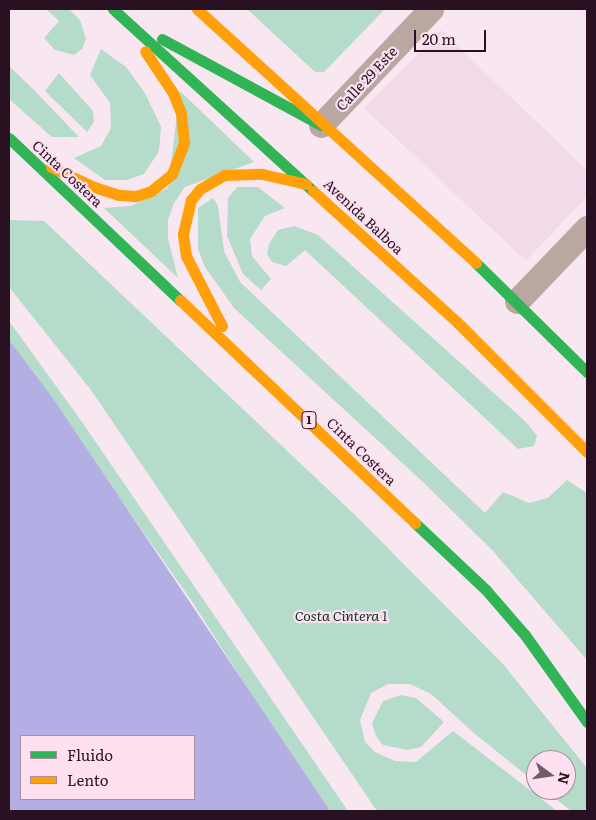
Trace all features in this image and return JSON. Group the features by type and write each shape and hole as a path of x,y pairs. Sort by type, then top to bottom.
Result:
{"main road":[{"name":"Avenida Balboa","path":"113,9 457,322 587,452"},
{"path":"197,9 321,125 517,301 587,372"},
{"path":"125,19 321,125"},
{"path":"25,154 68,176 119,195 136,196 151,191 172,174 184,142 181,113 173,93 125,19"},
{"name":"Cinta Costera","path":"9,138 240,354 486,590 525,635 587,722"},
{"path":"240,354 210,308 186,256 185,215 200,189 224,175 262,174 307,184"}],"street":[{"name":"Calle 29 Este","path":"321,125 431,9"},
{"path":"517,301 587,228"}],"shaded area":[{"path":"441,30 587,170 587,196 526,261 364,108"},
{"path":"9,340 54,400 330,811 9,811"}],"green space":[{"path":"46,9 69,9 80,20 86,39 82,49 74,55 55,50 44,38 59,21"},
{"path":"247,9 385,9 324,72 315,72"},
{"path":"101,49 126,67 145,93 161,127 159,151 144,174 127,180 105,180 74,158 101,146 111,128 110,103 90,75"},
{"path":"9,66 79,137 52,137 9,99"},
{"path":"59,73 93,111 94,122 87,132 45,91"},
{"path":"180,91 254,162 185,187 174,203 168,220 168,238 178,278 104,208 131,206 168,188"},
{"path":"237,187 258,187 285,208 265,216 250,239 252,256 271,279 261,290 243,274 227,236 228,198"},
{"path":"213,198 218,206 224,251 240,282 485,513 503,492 529,503 548,498 567,480 587,493 587,660 492,550 424,483 234,308 205,267 198,249 198,208"},
{"name":"Costa Cintera 1","path":"9,220 44,221 355,515 503,664 572,750 526,750 526,775 475,734 431,694 410,684 388,684 371,693 360,720 365,742 375,752 395,761 416,762 453,731 526,787 526,800 543,800 557,811 377,811 91,390 9,287"},
{"path":"294,226 318,235 526,422 537,436 534,446 518,449 305,250 286,266 272,262 267,254 269,244 278,230"},
{"path":"9,321 82,422 348,811 330,811 289,753 191,600 9,340"},
{"path":"401,695 416,698 444,722 421,747 408,750 383,745 376,736 372,723 383,701"},
{"name":"Costa Cintera 1","path":"576,754 587,768 587,811 571,811 557,800 576,800"}],"traffic: fast":[{"path":"113,9 313,191"},
{"path":"162,39 321,125"},
{"path":"9,138 180,300"},
{"path":"476,263 587,372"},
{"path":"415,523 486,590 525,635 587,722"}],"traffic: slow":[{"path":"197,9 476,263"},
{"path":"51,167 94,187 119,195 136,196 151,191 172,174 184,142 181,113 173,93 145,51"},
{"path":"222,326 186,256 183,234 191,200 200,189 224,175 262,174 306,184"},
{"path":"313,191 457,322 587,452"},
{"path":"180,300 415,523"}]}
